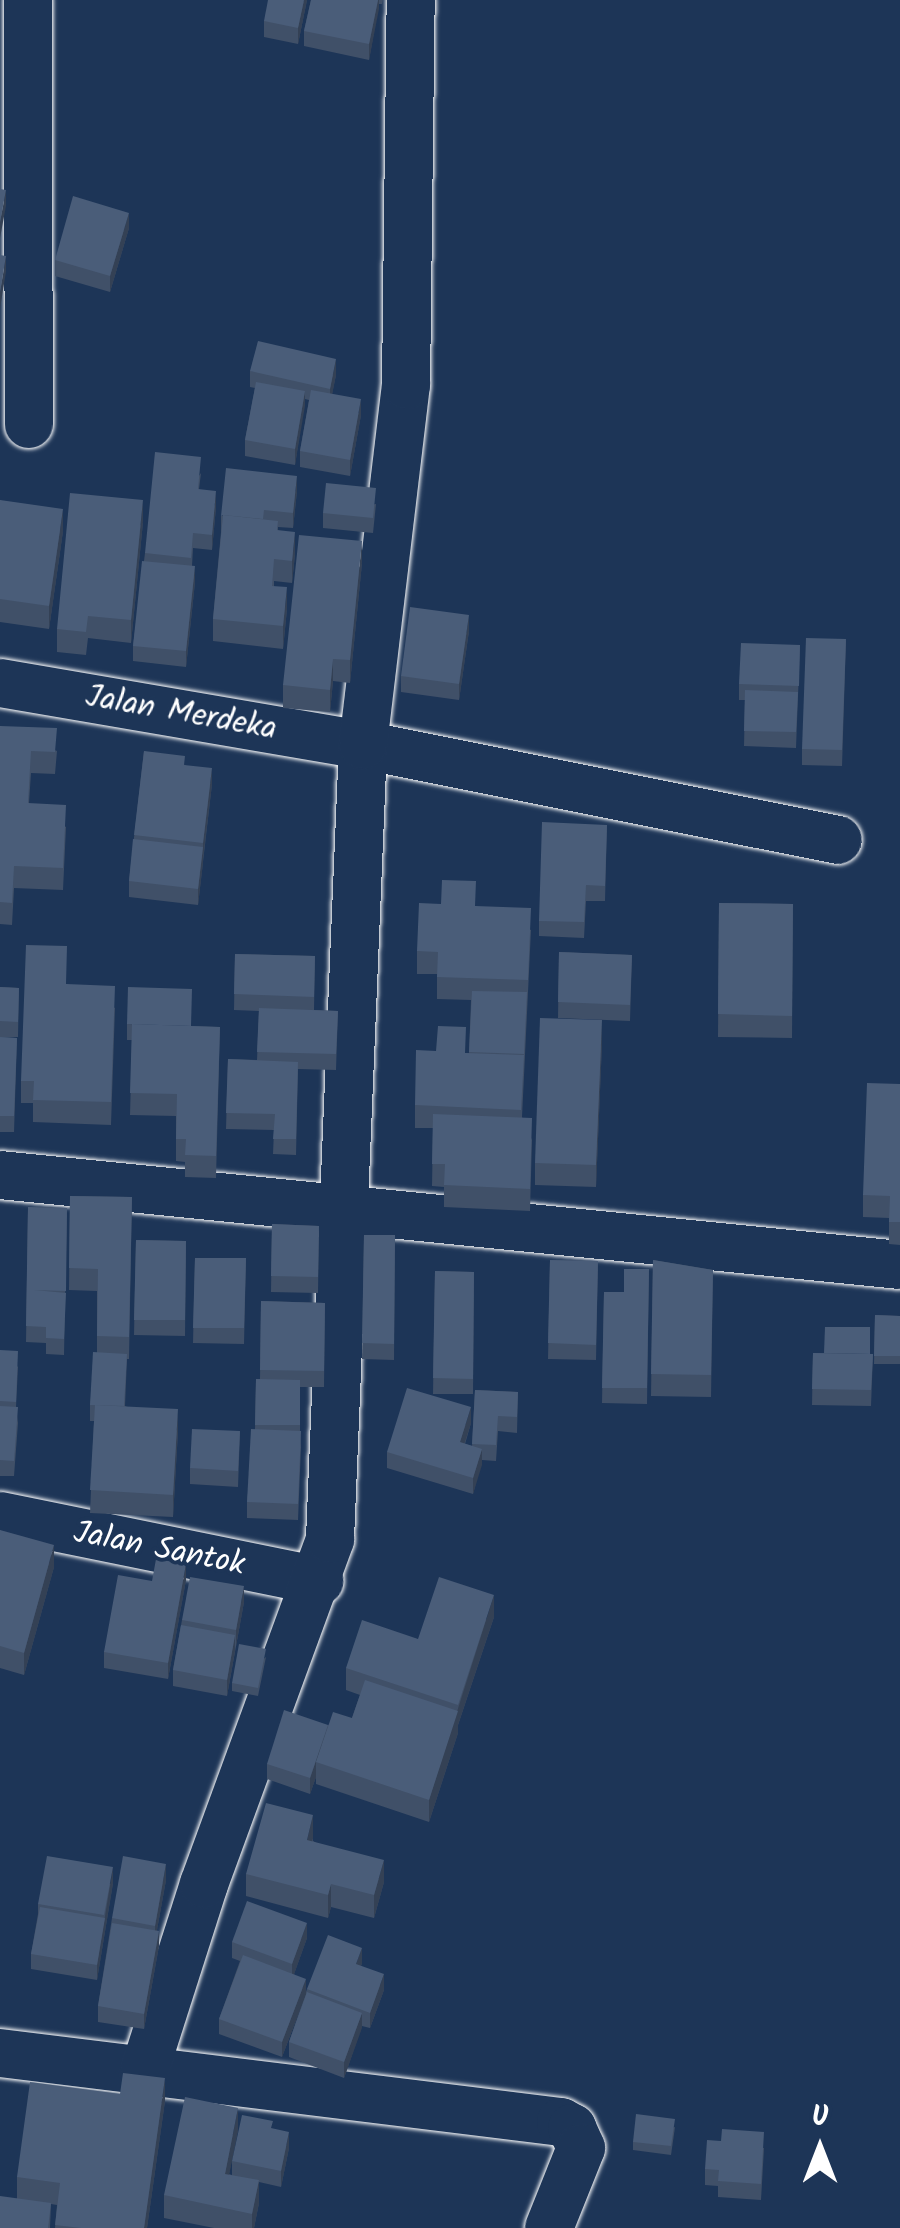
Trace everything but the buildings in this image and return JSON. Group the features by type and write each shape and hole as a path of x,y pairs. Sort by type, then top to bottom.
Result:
{"street":[{"path":"28,0 29,424"},
{"path":"144,2072 204,1884 320,1581 330,1540 347,1214 362,744 406,384 411,0"},
{"name":"Jalan Merdeka","path":"0,683 362,744 838,840"},
{"path":"0,1175 347,1214 900,1265"},
{"name":"Jalan Santok","path":"0,1516 320,1581"},
{"path":"0,2053 561,2122 572,2128 581,2148 548,2228"}]}
